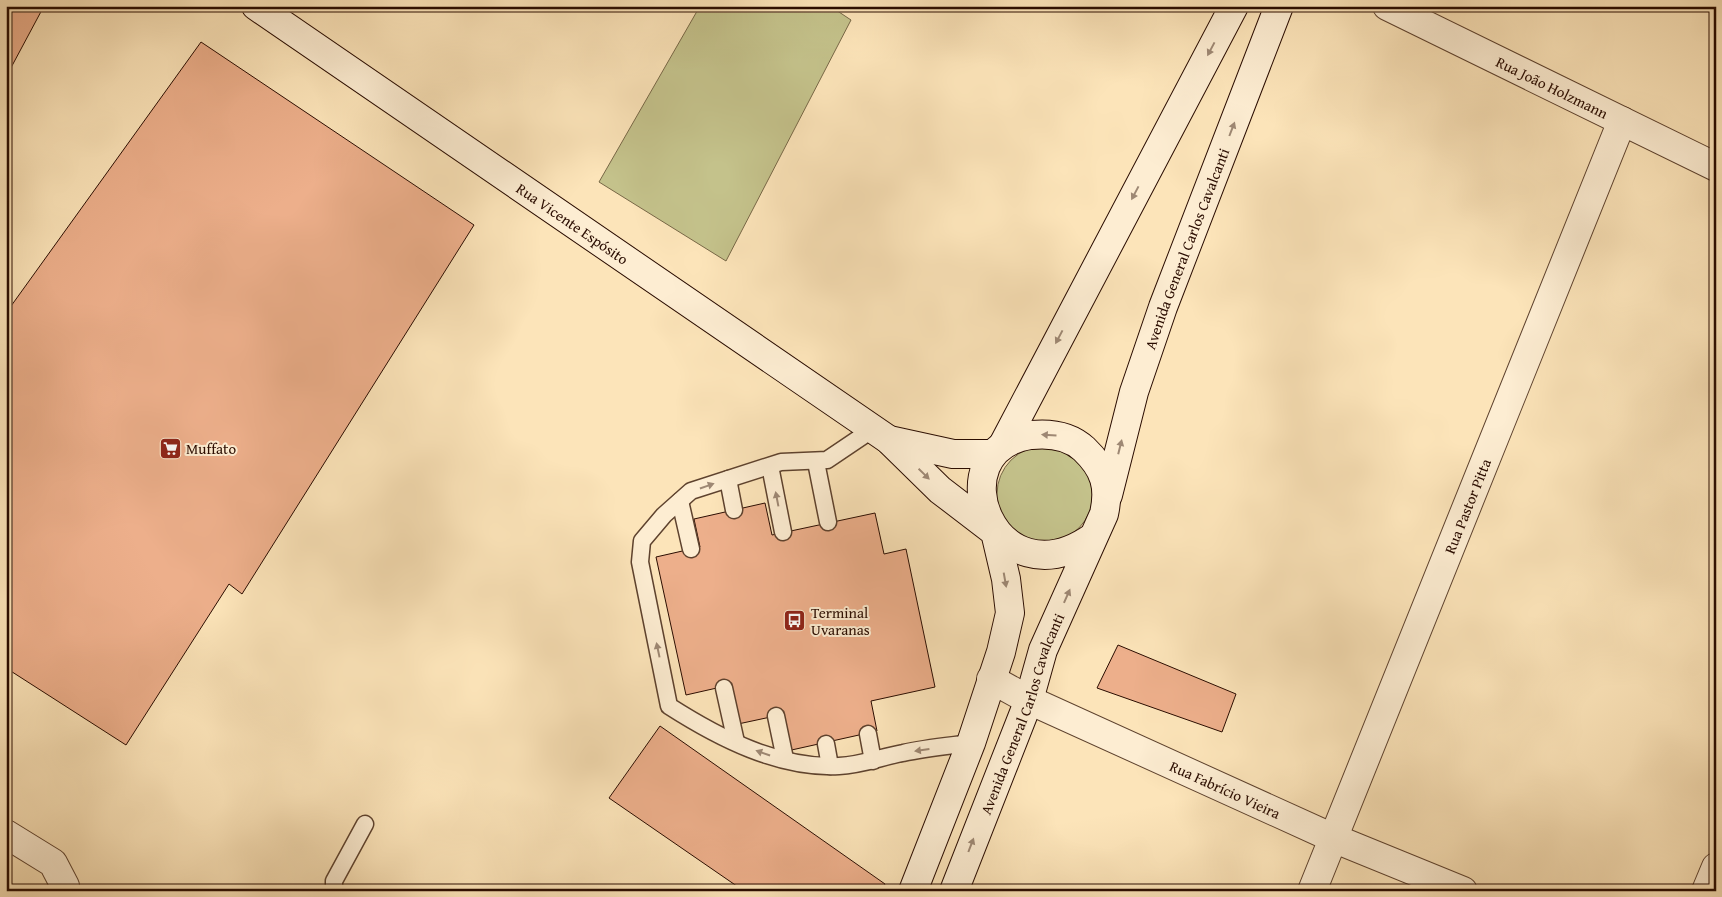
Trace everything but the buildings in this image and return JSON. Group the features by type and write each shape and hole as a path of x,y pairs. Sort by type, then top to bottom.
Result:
{"main road":[{"name":"Rua Vicente Espósito","path":"256,6 881,435 940,490 995,532"},
{"path":"914,891 970,743 1001,652 1010,613 1006,579 995,532 980,491 984,472 1234,6"},
{"name":"Avenida General Carlos Cavalcanti","path":"954,891 1029,700 1043,650 1104,514 1134,392 1163,307 1279,6"},
{"name":"Rua João Holzmann","path":"1387,6 1716,167"},
{"name":"Rua Pastor Pitta","path":"1312,891 1622,121"},
{"path":"998,449 1024,436 1040,434 1062,436 1082,447 1095,460 1108,495"},
{"name":"Rua Vicente Espósito","path":"881,435 953,454 998,449"},
{"path":"995,532 1022,552 1041,556 1060,554 1077,548 1093,536"},
{"name":"Rua Fabrício Vieira","path":"991,679 1029,700 1333,838 1463,891"},
{"path":"6,834 53,864 65,886 63,891"},
{"path":"1706,891 1716,867"}],"lane":[{"path":"881,435 827,460 816,462 781,462 691,491 664,515 642,541 640,562 670,706 700,726 762,753 785,759 830,766 873,761 902,753 970,743"},
{"path":"816,462 828,522"},
{"path":"770,466 783,532"},
{"path":"728,479 734,510"},
{"path":"680,501 691,549"},
{"path":"724,688 736,742"},
{"path":"776,716 785,759"},
{"path":"868,734 873,761"},
{"path":"826,744 830,766"},
{"path":"334,891 334,881 365,824"}],"shaded area":[{"path":"700,6 830,6 851,20 726,261 599,182"},
{"path":"1036,446 1054,446 1072,454 1085,467 1093,485 1090,513 1072,534 1054,542 1036,542 1018,534 1005,521 997,503 997,485 1005,467 1018,454"}],"place":[{"name":"Muffato","path":"170,448"},
{"name":"Terminal Uvaranas","path":"795,621"}]}
